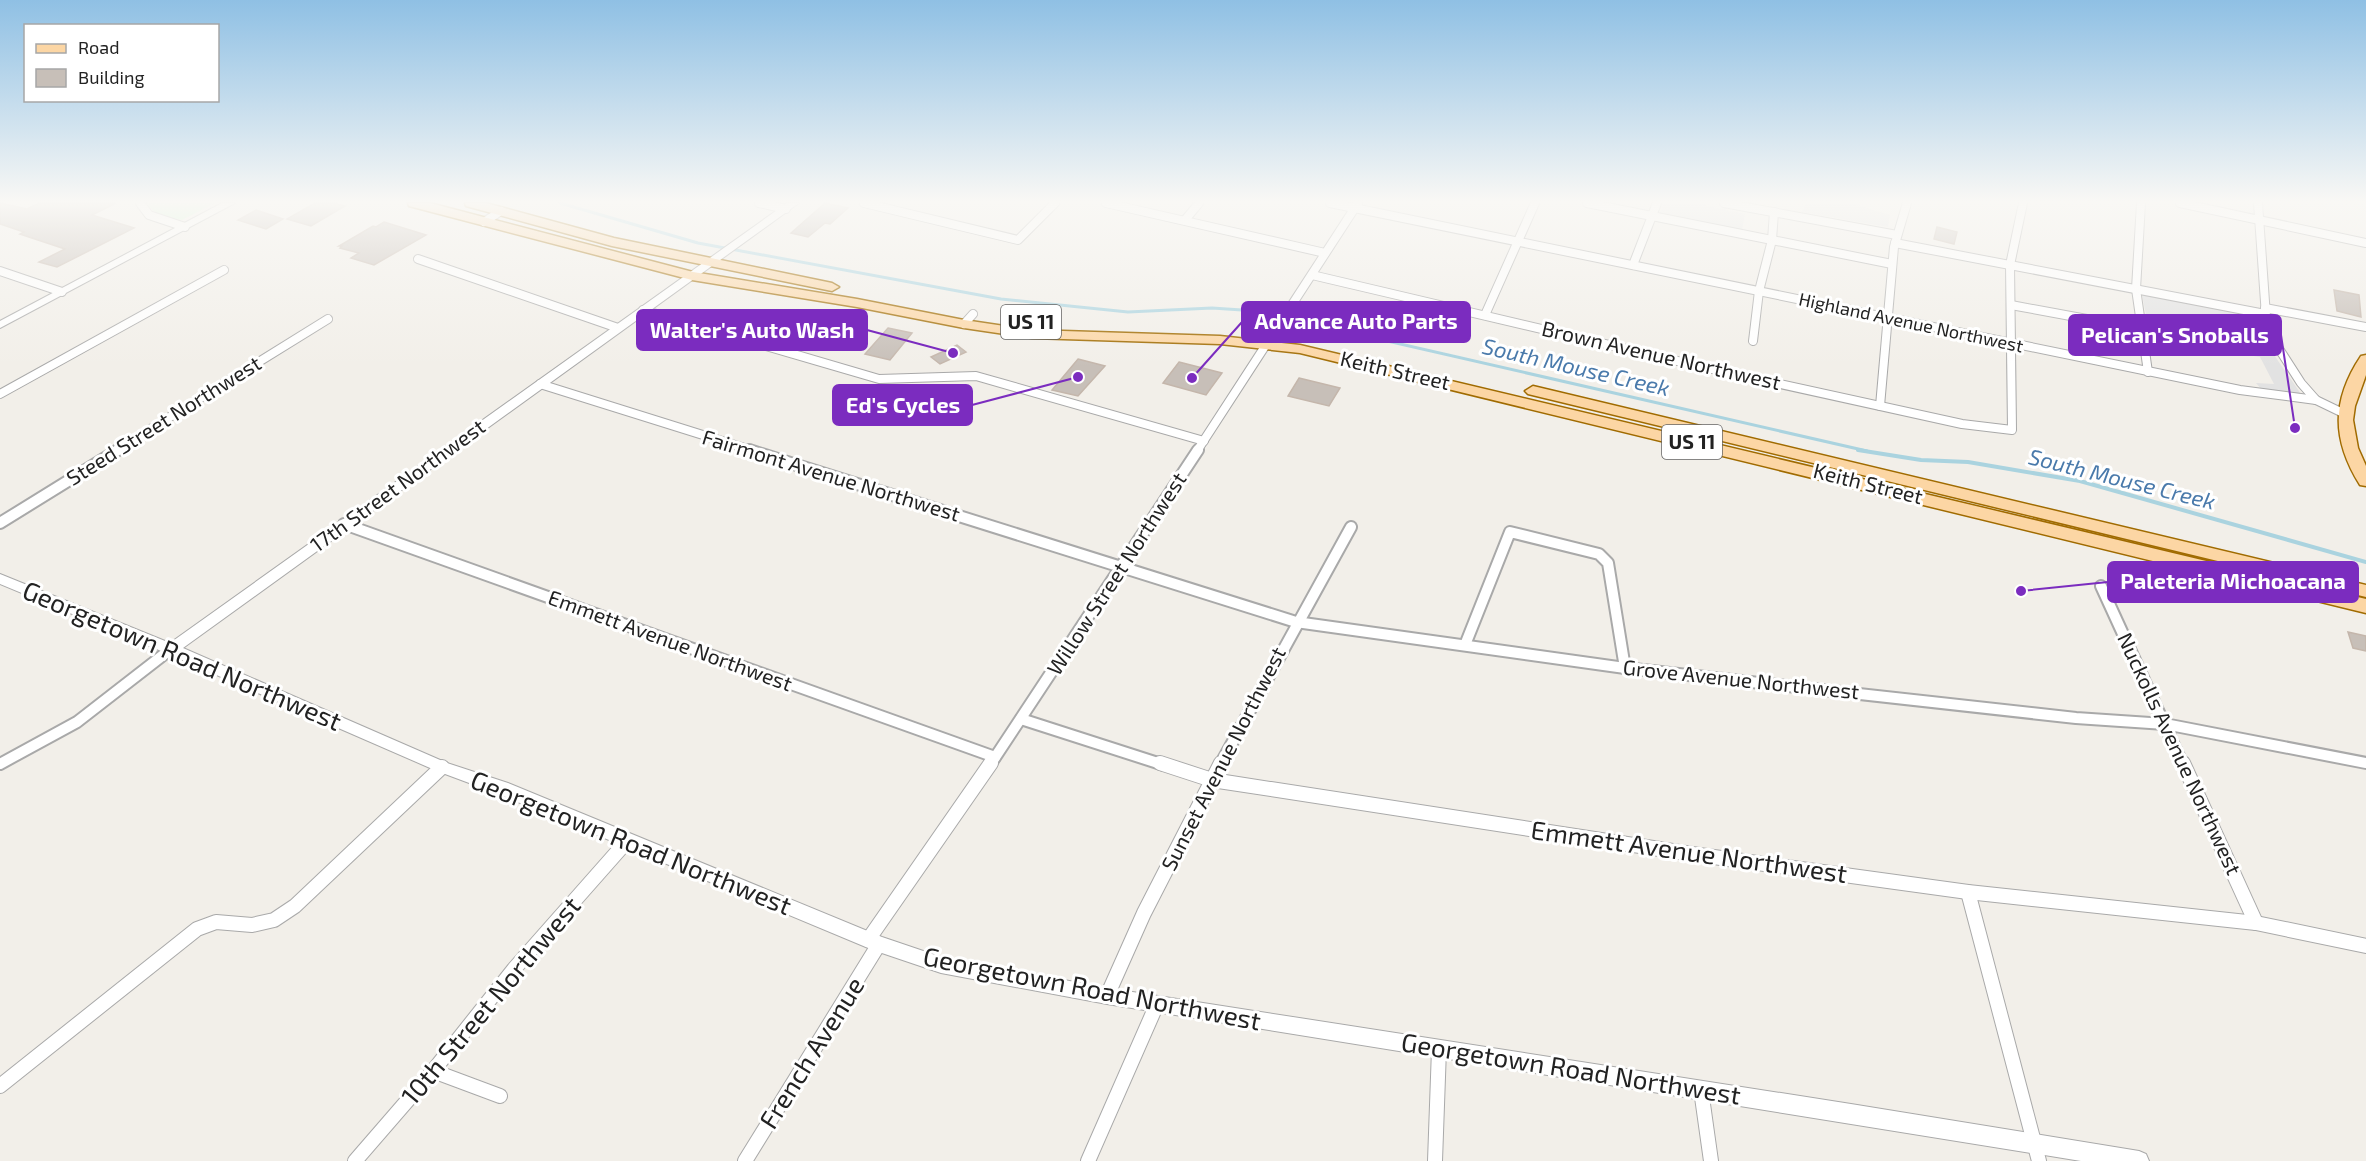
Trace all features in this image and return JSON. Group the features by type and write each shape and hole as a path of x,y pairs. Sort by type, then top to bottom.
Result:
{"main road":[{"name":"Keith Street","path":"619,257 692,276 969,319"},
{"name":"Keith Street","path":"698,257 1032,334 1268,340 1300,349 1627,419 2038,519 2366,606"},
{"path":"2366,359 2351,389 2345,414 2350,450 2366,481"},
{"name":"Keith Street","path":"2038,519 2366,591"}],"street":[{"path":"0,325 128,257"},
{"name":"17th Street Northwest","path":"0,765 77,722 171,649 718,257"},
{"name":"Willow Street Northwest","path":"873,942 1122,567 1323,257"},
{"path":"1485,315 1510,257"},
{"name":"Highland Avenue Northwest","path":"1594,257 2148,372 2240,390 2316,400"},
{"path":"1633,265 1636,257"},
{"path":"1753,341 1760,291 1768,257"},
{"path":"1858,257 1892,264"},
{"path":"1880,406 1893,257"},
{"path":"1976,257 2136,289 2366,327"},
{"path":"2011,344 2012,257"},
{"path":"2138,257 2136,289 2148,372"},
{"path":"2262,257 2267,330 2271,339 2301,383 2316,400 2345,414"},
{"path":"418,259 618,328"},
{"path":"0,394 224,270"},
{"path":"0,271 62,292"},
{"name":"Brown Avenue Northwest","path":"1312,275 1880,406 1962,424 2012,430 2011,344"},
{"path":"2011,305 2141,329"},
{"path":"644,310 879,379 954,374 976,376 1204,441"},
{"name":"Steed Street Northwest","path":"0,523 328,319"},
{"name":"Fairmont Avenue Northwest","path":"540,384 1122,567"},
{"name":"Emmett Avenue Northwest","path":"344,524 995,757"},
{"name":"Sunset Avenue Northwest","path":"1107,996 1121,960 1212,780 1296,622 1351,527"},
{"path":"1465,645 1510,532 1599,554 1608,563 1625,668"},
{"name":"Grove Avenue Northwest","path":"1122,567 1296,622 1625,668 2076,718 2165,724 2366,763"},
{"name":"Georgetown Road Northwest","path":"0,579 171,649 442,767 502,788 873,942 941,965 1107,996 1701,1090 2037,1152 2139,1161"},
{"name":"Nuckolls Avenue Northwest","path":"2101,586 2256,923"},
{"name":"Emmett Avenue Northwest","path":"1021,719 1212,780 1692,854 1968,892 2256,923 2366,946"},
{"path":"0,1086 197,929 216,922 252,925 274,920 295,906 442,767"},
{"name":"10th Street Northwest","path":"355,1161 434,1071 514,969 627,841"},
{"path":"1968,892 2037,1152"},
{"name":"French Avenue","path":"745,1161 873,942"},
{"path":"1088,1161 1157,1004"},
{"path":"1435,1161 1439,1049"},
{"path":"434,1071 500,1096"},
{"path":"1701,1090 1711,1161"}],"shaded area":[{"path":"2142,295 2255,315 2263,339 2301,394 2262,390 2256,383 2274,384 2260,357 2235,353 2232,339 2220,337 2221,342 2149,329"}],"building":[{"path":"49,257 76,257 57,267 39,262"},
{"path":"352,257 388,257 374,265"},
{"path":"2334,290 2359,295 2361,317 2337,311"},
{"path":"888,328 912,333 890,360 865,354"},
{"path":"957,345 966,352 940,364 931,357"},
{"path":"1078,359 1105,366 1078,396 1052,390"},
{"path":"1179,362 1222,373 1206,395 1163,383"},
{"path":"1299,378 1340,388 1329,406 1288,396"},
{"path":"2348,632 2366,636 2366,651 2353,648"}],"waterway":[{"name":"South Mouse Creek","path":"775,257 1001,299 1128,312 1212,308 1242,310 1313,324 1867,451"},
{"name":"South Mouse Creek","path":"1858,450 1921,460 1968,462 2080,481 2366,562"}],"place":[{"name":"Walter's Auto Wash","path":"953,353"},
{"name":"Ed's Cycles","path":"1078,377"},
{"name":"Advance Auto Parts","path":"1192,378"},
{"name":"Pelican's Snoballs","path":"2295,428"},
{"name":"Paleteria Michoacana","path":"2021,591"}]}
